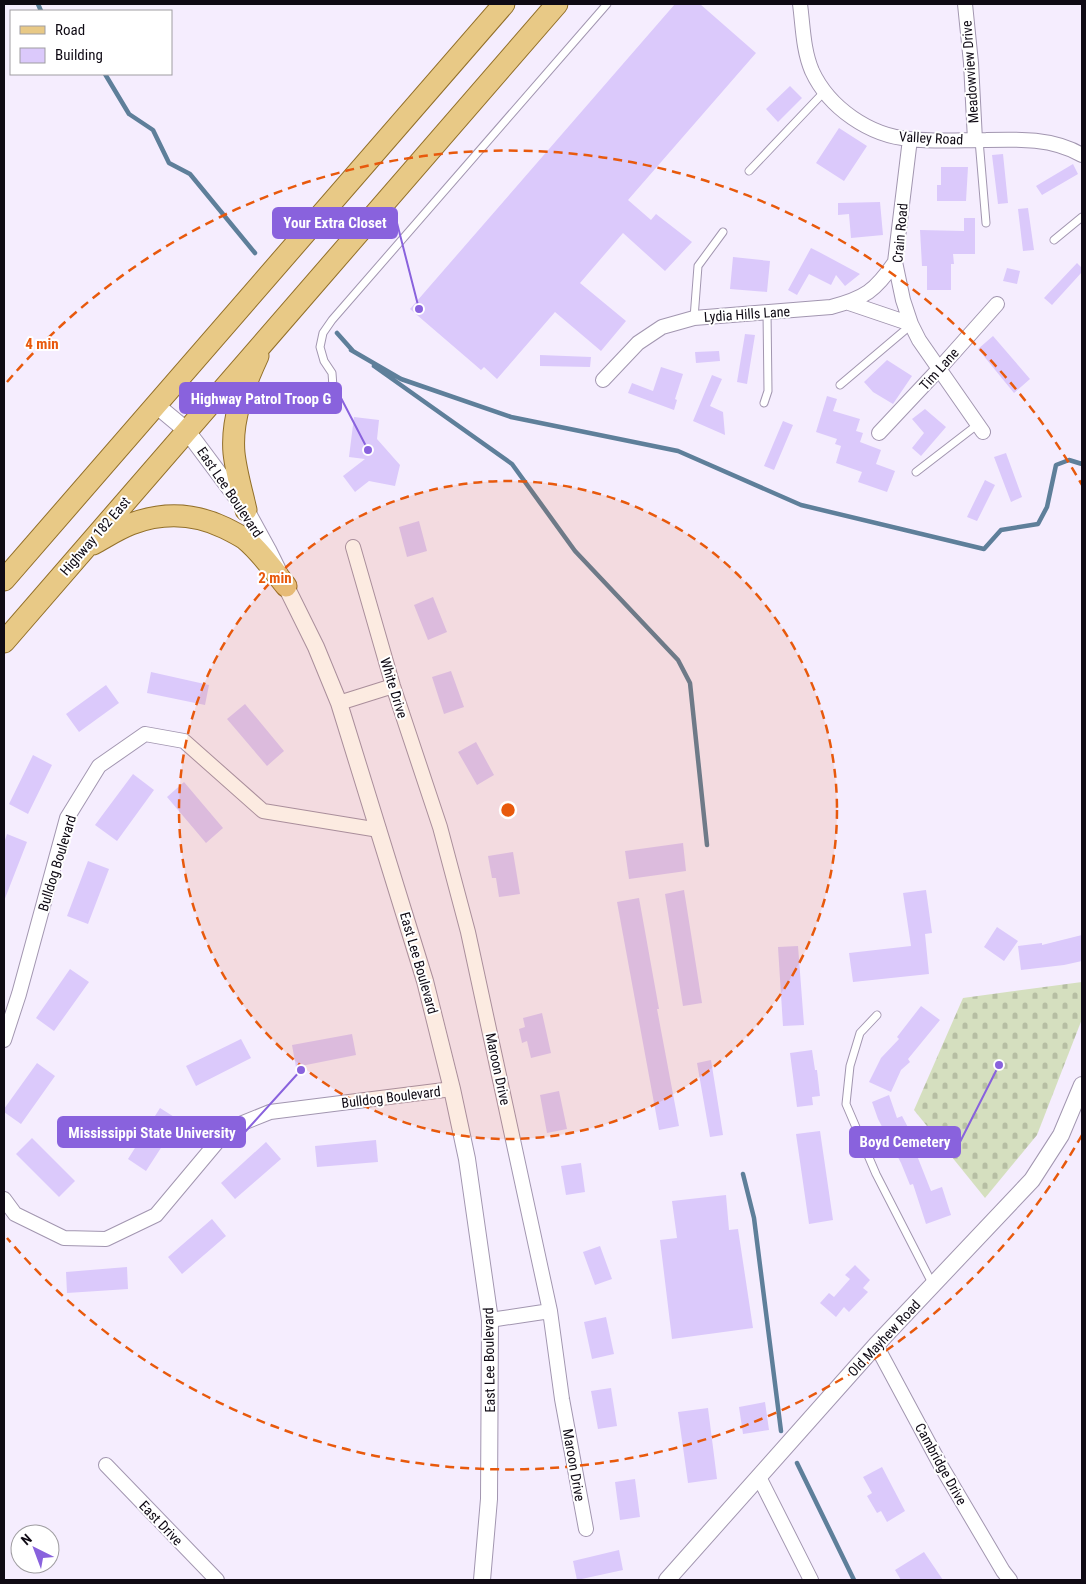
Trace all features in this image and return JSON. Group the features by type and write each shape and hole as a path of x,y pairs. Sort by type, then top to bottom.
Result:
{"main road":[{"path":"4,580 504,4"},
{"name":"Highway 182 East","path":"4,642 557,4"},
{"path":"246,510 234,452 234,428 240,401 266,338"},
{"path":"84,548 129,524 149,518 172,515 191,516 212,522 244,538 257,550 286,586"}],"street":[{"name":"Valley Road","path":"800,4 806,50 812,70 825,91 842,110 858,122 890,136 910,140 1022,139 1058,145 1082,155"},
{"name":"Meadowview Drive","path":"965,4 977,140"},
{"name":"Crain Road","path":"910,140 895,262 903,300 919,340 980,429"},
{"name":"Lydia Hills Lane","path":"602,380 624,357 662,327 694,318 831,307 849,303 863,297 885,276 895,262"},
{"path":"849,303 911,324"},
{"name":"Tim Lane","path":"879,433 997,304"},
{"name":"East Lee Boulevard","path":"156,405 186,430 246,510 316,647 339,703 425,981 467,1159 490,1320 490,1499 482,1580"},
{"name":"White Drive","path":"353,547 393,686 440,827"},
{"path":"339,703 393,686"},
{"name":"Bulldog Boulevard","path":"4,1040 19,994 68,818 99,766 145,734 184,741 263,812 379,830"},
{"name":"Maroon Drive","path":"440,827 468,932 550,1312 562,1399 586,1529"},
{"name":"Old Mayhew Road","path":"667,1580 876,1345 1032,1180 1061,1135 1082,1085"},
{"name":"Bulldog Boulevard","path":"4,1199 15,1214 64,1238 106,1239 156,1216 228,1128 270,1112 452,1089"},
{"path":"490,1320 550,1312"},
{"name":"Cambridge Drive","path":"876,1345 941,1466 1010,1580"},
{"name":"East Drive","path":"106,1465 217,1580"},
{"path":"759,1477 811,1580"}],"lane":[{"path":"334,400 332,373 324,361 320,347 323,333 332,320 606,4"},
{"path":"749,171 825,91"},
{"path":"977,140 986,222"},
{"path":"1054,240 1082,217"},
{"path":"694,318 698,266 722,232"},
{"path":"764,403 768,392 767,312"},
{"path":"840,385 911,324"},
{"path":"916,472 980,429"},
{"path":"877,1015 860,1033 850,1066 846,1104 876,1174 933,1285"}],"green space":[{"path":"1082,982 1082,1019 1037,1135 985,1198 914,1110 963,998"}],"building":[{"path":"675,4 700,4 756,53 628,200 651,220 656,214 692,242 665,271 623,233 580,283 626,321 601,351 555,312 497,379 484,367 481,370 410,309"},
{"path":"790,86 802,98 778,122 766,109"},
{"path":"839,128 867,146 844,181 816,163"},
{"path":"1003,154 1008,203 998,204 992,155"},
{"path":"1073,164 1078,174 1042,195 1036,186"},
{"path":"941,167 968,167 966,201 937,201 937,185 941,185"},
{"path":"880,202 883,235 851,238 849,214 838,215 838,203"},
{"path":"1028,208 1034,250 1023,251 1018,209"},
{"path":"964,218 975,218 975,254 953,254 954,264 951,264 951,290 927,290 927,266 922,266 920,230 964,231"},
{"path":"811,248 860,274 845,286 836,275 831,285 809,274 797,295 788,290"},
{"path":"733,257 770,261 767,292 730,289"},
{"path":"1077,263 1082,268 1082,272 1052,305 1044,298"},
{"path":"1007,268 1020,271 1017,284 1003,281"},
{"path":"745,334 755,335 747,384 737,382"},
{"path":"993,336 1030,379 1014,393 978,349"},
{"path":"719,351 720,361 696,363 695,352"},
{"path":"540,355 591,357 590,367 540,366"},
{"path":"887,360 912,376 893,404 873,392 864,382"},
{"path":"661,367 683,374 675,399 677,400 674,410 628,393 632,383 653,391"},
{"path":"712,375 722,379 710,406 723,412 725,435 693,421"},
{"path":"827,396 837,399 833,411 860,419 856,431 863,433 860,442 881,450 876,464 895,471 887,492 858,482 862,472 836,463 841,446 835,444 837,439 816,432"},
{"path":"925,409 946,427 921,456 912,448 924,433 912,419"},
{"path":"354,417 379,420 377,439 400,465 395,486 369,481 355,492 343,476 365,459 349,457"},
{"path":"783,421 793,425 774,470 764,466"},
{"path":"1006,453 1022,497 1011,502 994,457"},
{"path":"985,480 995,485 977,521 967,517"},
{"path":"419,521 427,551 407,557 399,527"},
{"path":"433,597 447,632 428,640 414,605"},
{"path":"451,671 464,707 444,714 432,677"},
{"path":"151,672 209,685 205,705 147,693"},
{"path":"106,685 119,703 79,732 66,714"},
{"path":"245,704 284,751 267,766 227,719"},
{"path":"476,742 494,775 477,785 458,752"},
{"path":"33,755 52,765 28,814 9,804"},
{"path":"133,774 154,790 117,841 95,825"},
{"path":"184,782 223,828 206,843 167,797"},
{"path":"7,834 27,842 4,901 4,843"},
{"path":"683,843 686,871 629,879 625,851"},
{"path":"513,852 520,894 499,897 496,878 492,878 488,856"},
{"path":"88,861 109,869 88,924 67,916"},
{"path":"684,890 702,1003 683,1006 665,894"},
{"path":"926,890 932,933 925,934 929,974 853,982 849,953 911,946 903,893"},
{"path":"639,898 679,1126 659,1130 617,902"},
{"path":"997,927 1018,941 1004,961 984,947"},
{"path":"1082,935 1082,961 1021,970 1018,946 1042,943 1042,945"},
{"path":"798,946 804,1025 783,1026 778,947"},
{"path":"70,969 89,982 54,1031 36,1018"},
{"path":"921,1006 940,1020 908,1059 910,1062 901,1070 891,1092 869,1082 881,1058 899,1039 897,1037"},
{"path":"542,1013 551,1053 531,1058 527,1041 522,1043 519,1029 525,1027 523,1018"},
{"path":"352,1034 356,1055 296,1067 292,1045"},
{"path":"241,1039 251,1058 196,1086 186,1066"},
{"path":"812,1050 820,1096 812,1097 813,1105 797,1107 790,1053"},
{"path":"711,1060 723,1135 710,1137 697,1063"},
{"path":"37,1063 55,1076 21,1124 4,1112 4,1109"},
{"path":"559,1091 567,1129 547,1133 540,1095"},
{"path":"889,1095 897,1118 902,1116 922,1149 916,1153 931,1191 942,1187 951,1215 926,1224 913,1184 910,1185 878,1119 872,1102"},
{"path":"160,1108 179,1120 146,1171 128,1159"},
{"path":"820,1131 833,1220 809,1224 796,1134"},
{"path":"32,1138 75,1181 59,1197 16,1154"},
{"path":"376,1140 378,1162 317,1167 315,1146"},
{"path":"266,1142 281,1159 235,1199 221,1183"},
{"path":"581,1163 585,1192 566,1195 561,1166"},
{"path":"726,1195 729,1230 738,1229 753,1328 672,1339 660,1240 677,1238 672,1201"},
{"path":"212,1219 226,1236 182,1274 168,1257"},
{"path":"600,1246 612,1279 595,1285 583,1252"},
{"path":"855,1265 870,1280 863,1288 868,1292 849,1312 844,1307 836,1317 820,1303 829,1293 834,1297 850,1279 845,1275"},
{"path":"127,1267 128,1289 67,1293 66,1272"},
{"path":"606,1317 614,1354 592,1359 584,1322"},
{"path":"611,1388 617,1426 598,1429 591,1391"},
{"path":"765,1402 769,1430 743,1434 739,1407"},
{"path":"708,1408 717,1479 688,1483 678,1412"},
{"path":"882,1467 905,1511 887,1522 881,1511 877,1513 867,1496 872,1493 863,1477"},
{"path":"635,1479 640,1517 620,1520 615,1482"},
{"path":"619,1550 623,1570 577,1580 573,1561"},
{"path":"924,1552 943,1580 901,1580 895,1570"}],"waterway":[{"path":"38,4 41,10"},
{"path":"106,75 129,114 153,130 169,163 190,174 255,253"},
{"path":"337,333 353,351"},
{"path":"351,350 401,379 511,417 678,451 801,505 984,549 1001,530 1038,524 1047,507 1056,465 1069,460 1082,464"},
{"path":"374,366 512,464 575,551 678,660 690,683 707,845"},
{"path":"743,1174 754,1218 781,1431"},
{"path":"797,1463 854,1580"}],"place":[{"name":"Your Extra Closet","path":"419,309"},
{"name":"Highway Patrol Troop G","path":"368,450"},
{"name":"Boyd Cemetery","path":"999,1065"},
{"name":"Mississippi State University","path":"301,1070"}]}
